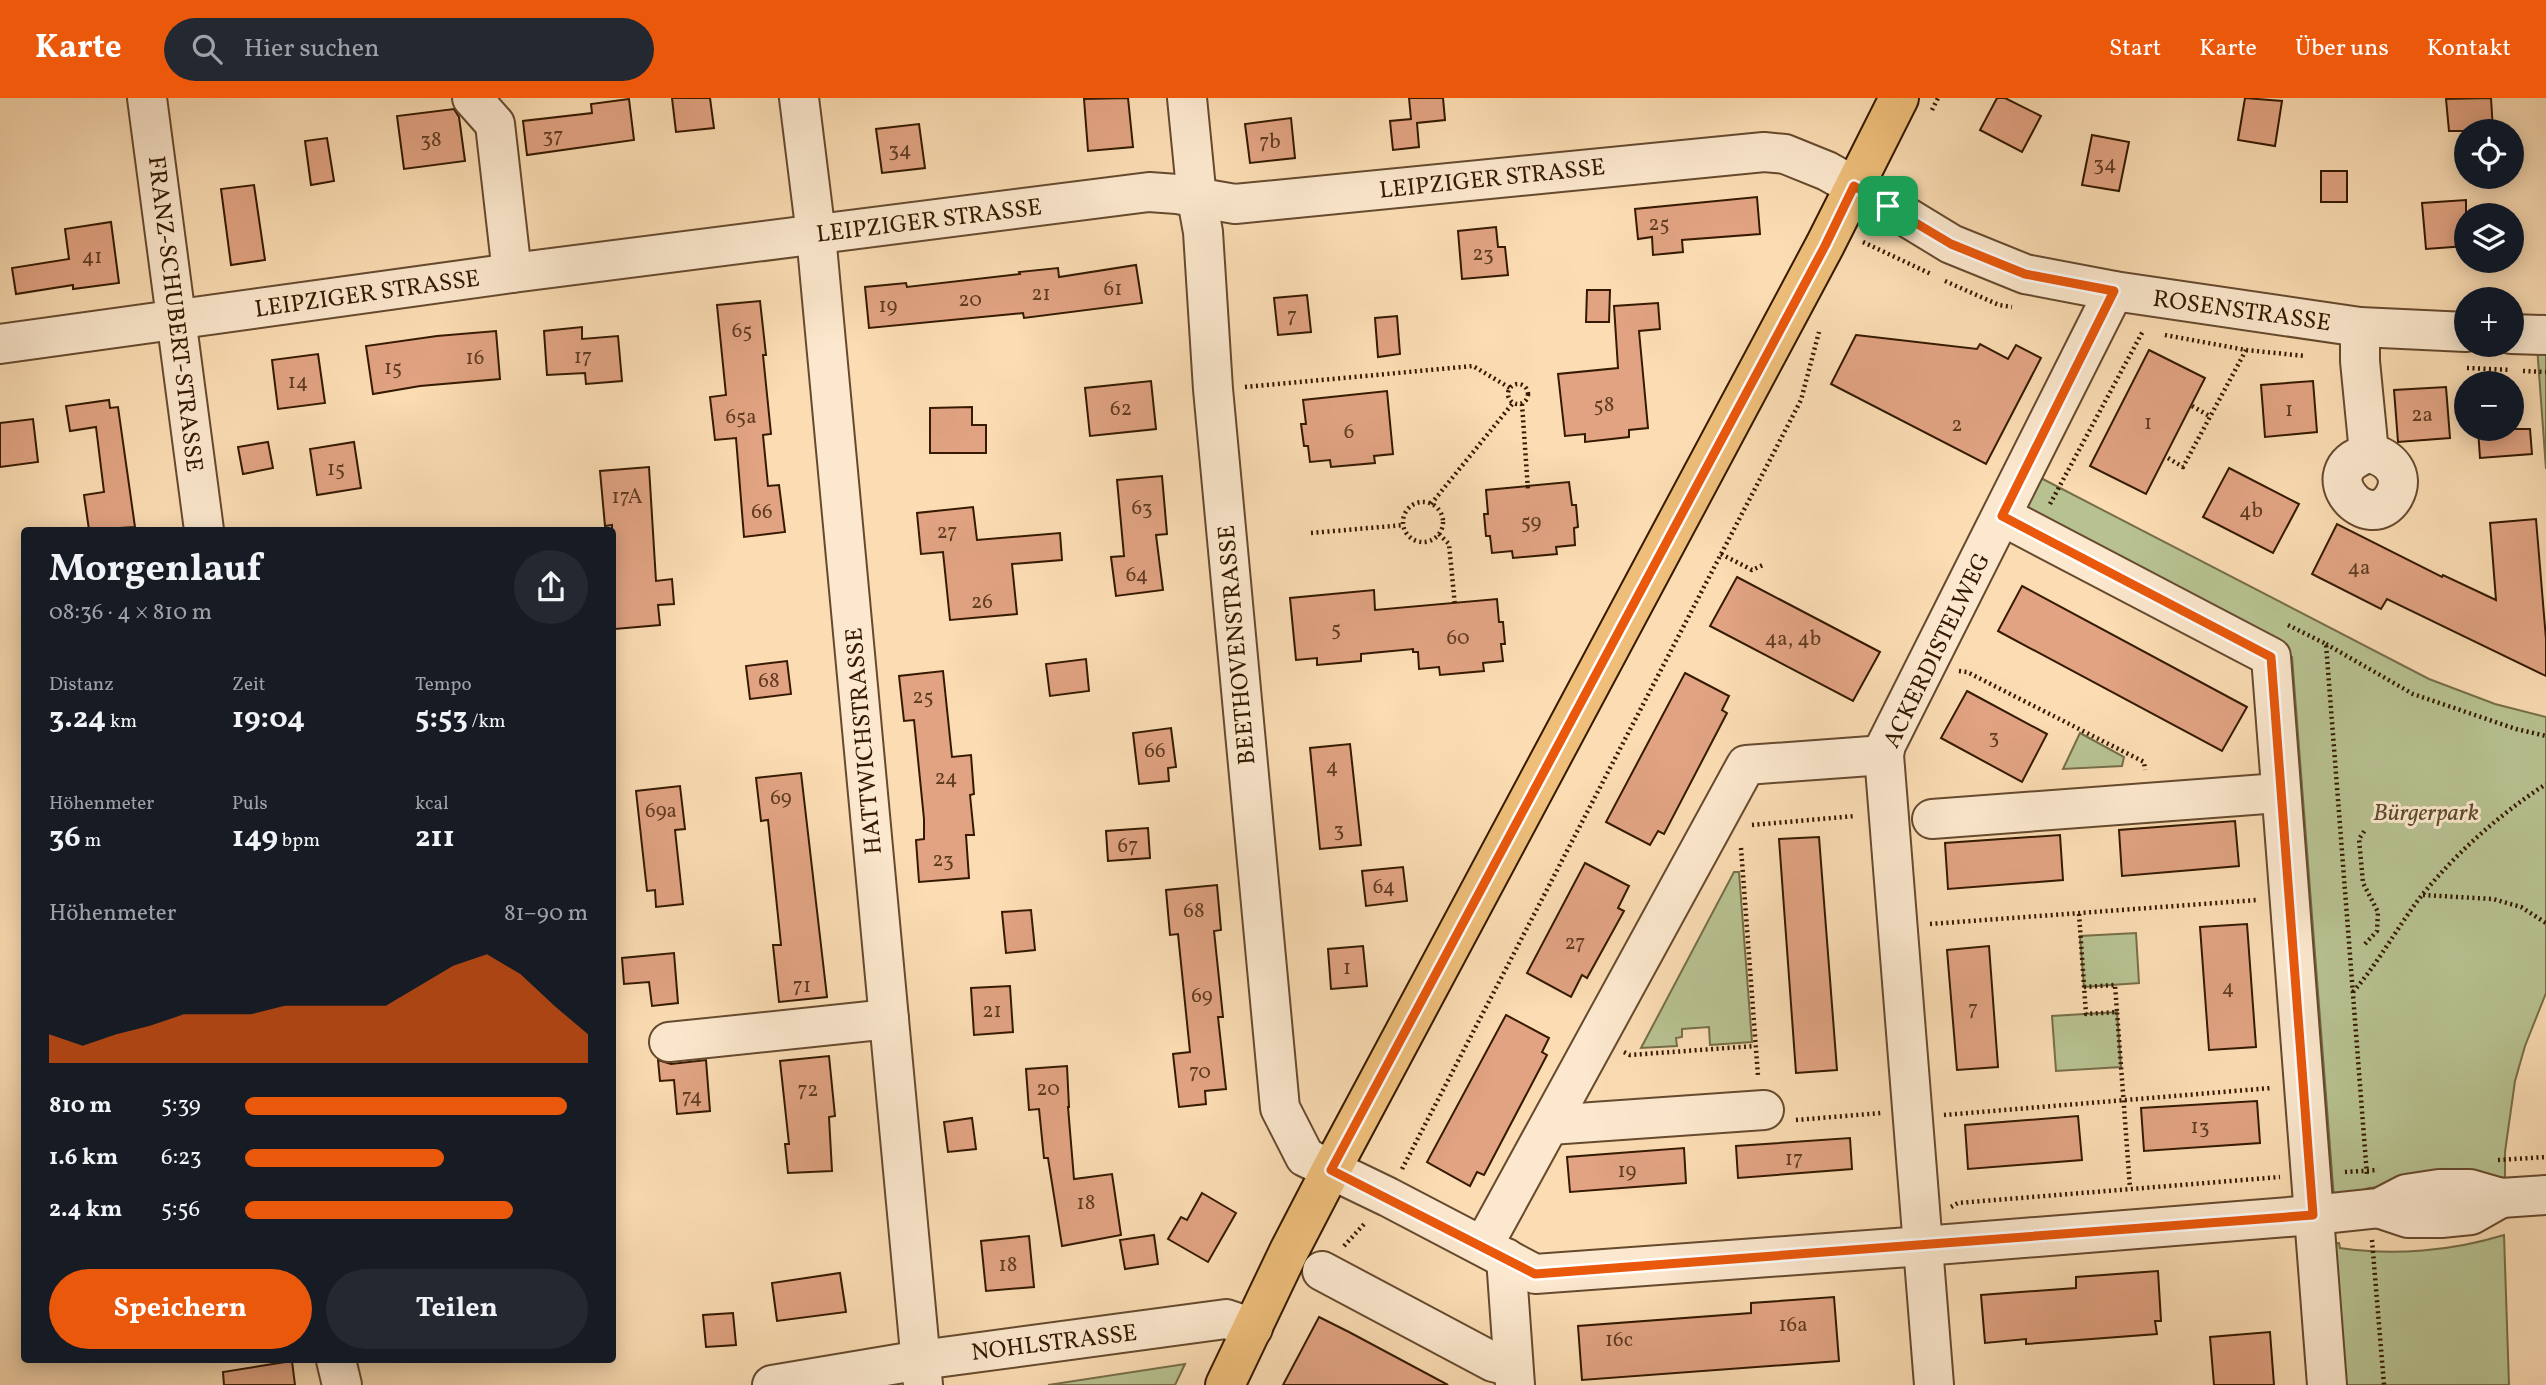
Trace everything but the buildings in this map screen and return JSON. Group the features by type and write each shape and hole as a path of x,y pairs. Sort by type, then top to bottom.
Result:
{"main road":[{"path":"1225,1385 1331,1170 1825,246 1899,98"}],"street":[{"name":"FRANZ-SCHUBERT-STRASSE","path":"147,98 204,527"},
{"path":"472,98 495,124 512,274"},
{"name":"HATTWICHSTRASSE","path":"799,98 816,235 922,1372"},
{"name":"BEETHOVENSTRASSE","path":"1187,98 1203,232 1213,390 1280,1108 1305,1157 1535,1274 1921,1229 2313,1215 2379,1208 2406,1194 2439,1189 2470,1189 2501,1198 2546,1195"},
{"name":"LEIPZIGER STRASSE","path":"0,344 512,274 1149,192 1235,204 1764,152 1785,154 1854,186"},
{"name":"ROSENSTRASSE","path":"1854,186 1951,244 2025,274 2114,291 2360,327 2454,331"},
{"name":"ACKERDISTELWEG","path":"1934,1385 1886,745 2114,291"},
{"name":"ROSENSTRASSE","path":"2360,327 2360,361 2369,453"},
{"path":"2524,334 2546,335"},
{"path":"2002,516 2271,657 2279,793 2328,1385"},
{"path":"1514,1376 1495,1252 1550,1125 1596,1040 1729,821 1746,765 1885,755"},
{"path":"1932,819 2279,793"},
{"path":"669,1042 889,1019"},
{"path":"1550,1125 1762,1110"},
{"path":"1322,1271 1493,1362 1514,1376"},
{"name":"NOHLSTRASSE","path":"772,1385 922,1372 1226,1319 1253,1328"},
{"path":"337,1363 342,1385"}],"path":[{"path":"1854,248 1859,241"},
{"path":"1388,1197 1801,400 1820,326"},
{"path":"2049,506 2143,331"},
{"path":"2168,458 2183,467 2246,350"},
{"path":"1247,387 1473,366 1510,388"},
{"path":"1522,404 1513,403 1507,394 1510,388 1519,384 1527,388 1528,398 1522,404 1528,490"},
{"path":"1431,504 1513,403"},
{"path":"2192,406 2211,416"},
{"path":"1422,502 1431,504 1442,516 1439,534 1422,542 1410,537 1404,519 1410,507 1422,502"},
{"path":"1311,533 1404,525"},
{"path":"1439,534 1449,544 1455,607"},
{"path":"1721,554 1752,570 1763,565"},
{"path":"2326,644 2413,694 2516,729 2546,736"},
{"path":"1931,657 1961,672 1967,672 2144,762 2147,803"},
{"path":"2354,992 2422,895 2469,843 2513,806 2546,784"},
{"path":"1889,812 1729,821 1762,1110 1761,1123 2303,1086"},
{"path":"2365,830 2359,839 2363,883 2378,912 2377,931 2365,944"},
{"path":"2422,895 2493,899 2521,907 2546,923"},
{"path":"1898,926 2289,898"},
{"path":"2078,914 2086,1014 2117,1012"},
{"path":"2084,987 2115,985 2130,1188"},
{"path":"1596,1040 1630,1055 1755,1046"},
{"path":"2492,1161 2546,1157"},
{"path":"1921,1229 1958,1203 2390,1169"}],"green space":[{"path":"2537,346 2546,346 2546,469"},
{"name":"Bürgerpark","path":"2037,476 2429,679 2495,704 2546,717 2546,993 2525,1046 2515,1081 2505,1152 2505,1186 2466,1181 2369,1188 2334,1199 2292,657 2017,515"},
{"path":"2080,733 2124,757 2122,766 2063,769"},
{"path":"1734,872 1739,872 1752,1042 1710,1045 1709,1027 1682,1029 1682,1037 1676,1038 1677,1046 1641,1048"},
{"path":"2136,933 2139,983 2084,987 2080,936"},
{"path":"2117,1012 2121,1067 2056,1071 2052,1016"},
{"path":"2504,1235 2509,1385 2337,1385 2326,1244 2339,1243 2340,1248 2402,1252 2464,1245"},
{"path":"1185,1364 1175,1385 1048,1385"}],"route":[{"path":"1854,186 1888,206 1951,244 2025,274 2114,291 2002,516 2271,657 2279,793 2313,1215 1535,1274 1331,1170 1825,246 1854,186"}]}
